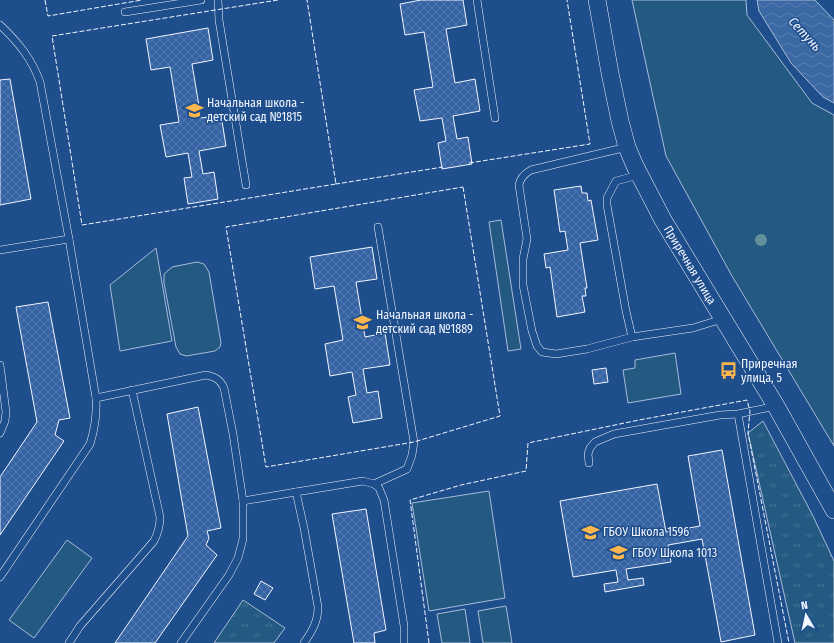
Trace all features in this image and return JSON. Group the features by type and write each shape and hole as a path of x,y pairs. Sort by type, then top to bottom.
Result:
{"street":[{"name":"Приречная улица","path":"597,0 610,73 627,147 639,175 663,220 776,406 834,510"}],"lane":[{"path":"125,12 201,0"},
{"path":"218,0 219,20 246,185"},
{"path":"477,0 495,118"},
{"path":"0,25 23,50 38,77 69,239 96,398 97,414 90,444 0,577"},
{"path":"627,147 531,170 522,176 520,180 519,185 527,239 523,260 523,285 532,332 537,346 542,352 556,354 587,349 632,337 693,328 722,319"},
{"path":"632,337 607,206 607,198 616,181 639,175"},
{"path":"374,484 407,469 412,455 414,442 378,227"},
{"path":"0,250 69,239"},
{"path":"0,365 6,412 5,421 0,433"},
{"path":"96,398 206,375 214,376 221,381 224,388 233,434 243,501 243,539 238,558 229,575 181,643"},
{"path":"69,643 80,626 154,541 160,526 160,517 132,390"},
{"path":"589,463 588,454 590,448 595,442 614,434 713,416 738,414 776,406"},
{"path":"738,414 778,643"},
{"path":"243,501 363,481 374,484 379,488 384,500 404,626 404,643"},
{"path":"296,492 318,607 315,628 304,643"}],"green space":[{"path":"632,0 746,0 747,15 812,103 834,115 834,446 732,276 666,156"},
{"path":"501,220 521,349 508,351 489,222"},
{"path":"156,248 172,341 120,351 110,285"},
{"path":"197,262 204,264 209,272 221,343 220,347 215,351 186,356 180,354 176,347 164,283 164,274 172,267"},
{"path":"675,353 681,394 628,403 623,370 635,368 635,360"},
{"path":"763,421 813,516 834,561 834,643 795,643 748,433"},
{"path":"489,491 505,598 429,611 412,503"},
{"path":"67,540 92,558 34,638 9,620"},
{"path":"243,600 285,628 274,643 214,643"},
{"path":"506,606 512,643 483,643 478,611"},
{"path":"465,609 470,643 442,643 437,614"}],"water":[{"name":"Сетунь","path":"757,0 815,0 834,20 834,103 823,97 791,63 759,11"}],"building":[{"path":"421,0 463,0 467,25 446,29 455,83 475,79 480,111 453,116 457,139 468,137 472,164 442,169 438,143 446,141 442,118 420,121 414,90 433,87 424,32 405,35 400,4"},
{"path":"208,28 213,60 192,64 201,118 221,115 226,146 199,151 203,174 214,172 218,199 188,204 184,178 192,177 188,153 166,157 160,125 179,122 170,67 151,70 146,39"},
{"path":"10,79 31,199 0,205 0,80"},
{"path":"581,186 582,193 587,193 588,201 591,200 598,240 580,243 587,288 585,288 586,296 582,296 585,312 557,317 550,267 546,268 544,254 568,250 565,231 560,232 554,190"},
{"path":"372,247 377,279 356,282 365,337 385,333 390,365 363,369 367,393 378,391 382,418 353,423 348,397 356,395 352,372 330,376 325,344 343,340 334,286 315,289 310,257"},
{"path":"48,302 70,418 59,420 55,435 64,441 0,535 0,477 37,422 16,307"},
{"path":"606,368 608,382 594,384 592,370"},
{"path":"198,407 221,528 207,531 209,538 206,545 217,555 155,643 115,643 188,536 167,414"},
{"name":"ГБОУ Школа 1013","path":"722,450 755,635 721,642 702,539 668,545 671,562 626,569 628,580 643,578 644,585 605,592 604,584 618,582 616,570 573,577 560,501 657,484 666,532 700,526 688,456"},
{"path":"366,509 386,630 374,633 375,643 354,643 332,514"},
{"path":"261,581 273,588 265,600 254,594"}],"fence":[{"path":"45,0 48,16 142,0"},
{"path":"278,0 52,36 82,225 336,184 307,0"},
{"path":"469,163 590,144 567,0"},
{"path":"336,183 443,167"},
{"path":"463,187 500,416 414,442 266,467 226,227 463,187"},
{"path":"429,643 410,500 461,485 526,471 528,443 747,400 750,411 748,433 789,643"}],"place":[{"name":"Начальная школа - детский сад №1815","path":"194,110"},
{"name":"Начальная школа - детский сад №1889","path":"363,322"},
{"name":"Приречная улица, 5","path":"728,371"},
{"name":"ГБОУ Школа 1596","path":"590,532"},
{"name":"ГБОУ Школа 1013","path":"619,553"}]}
